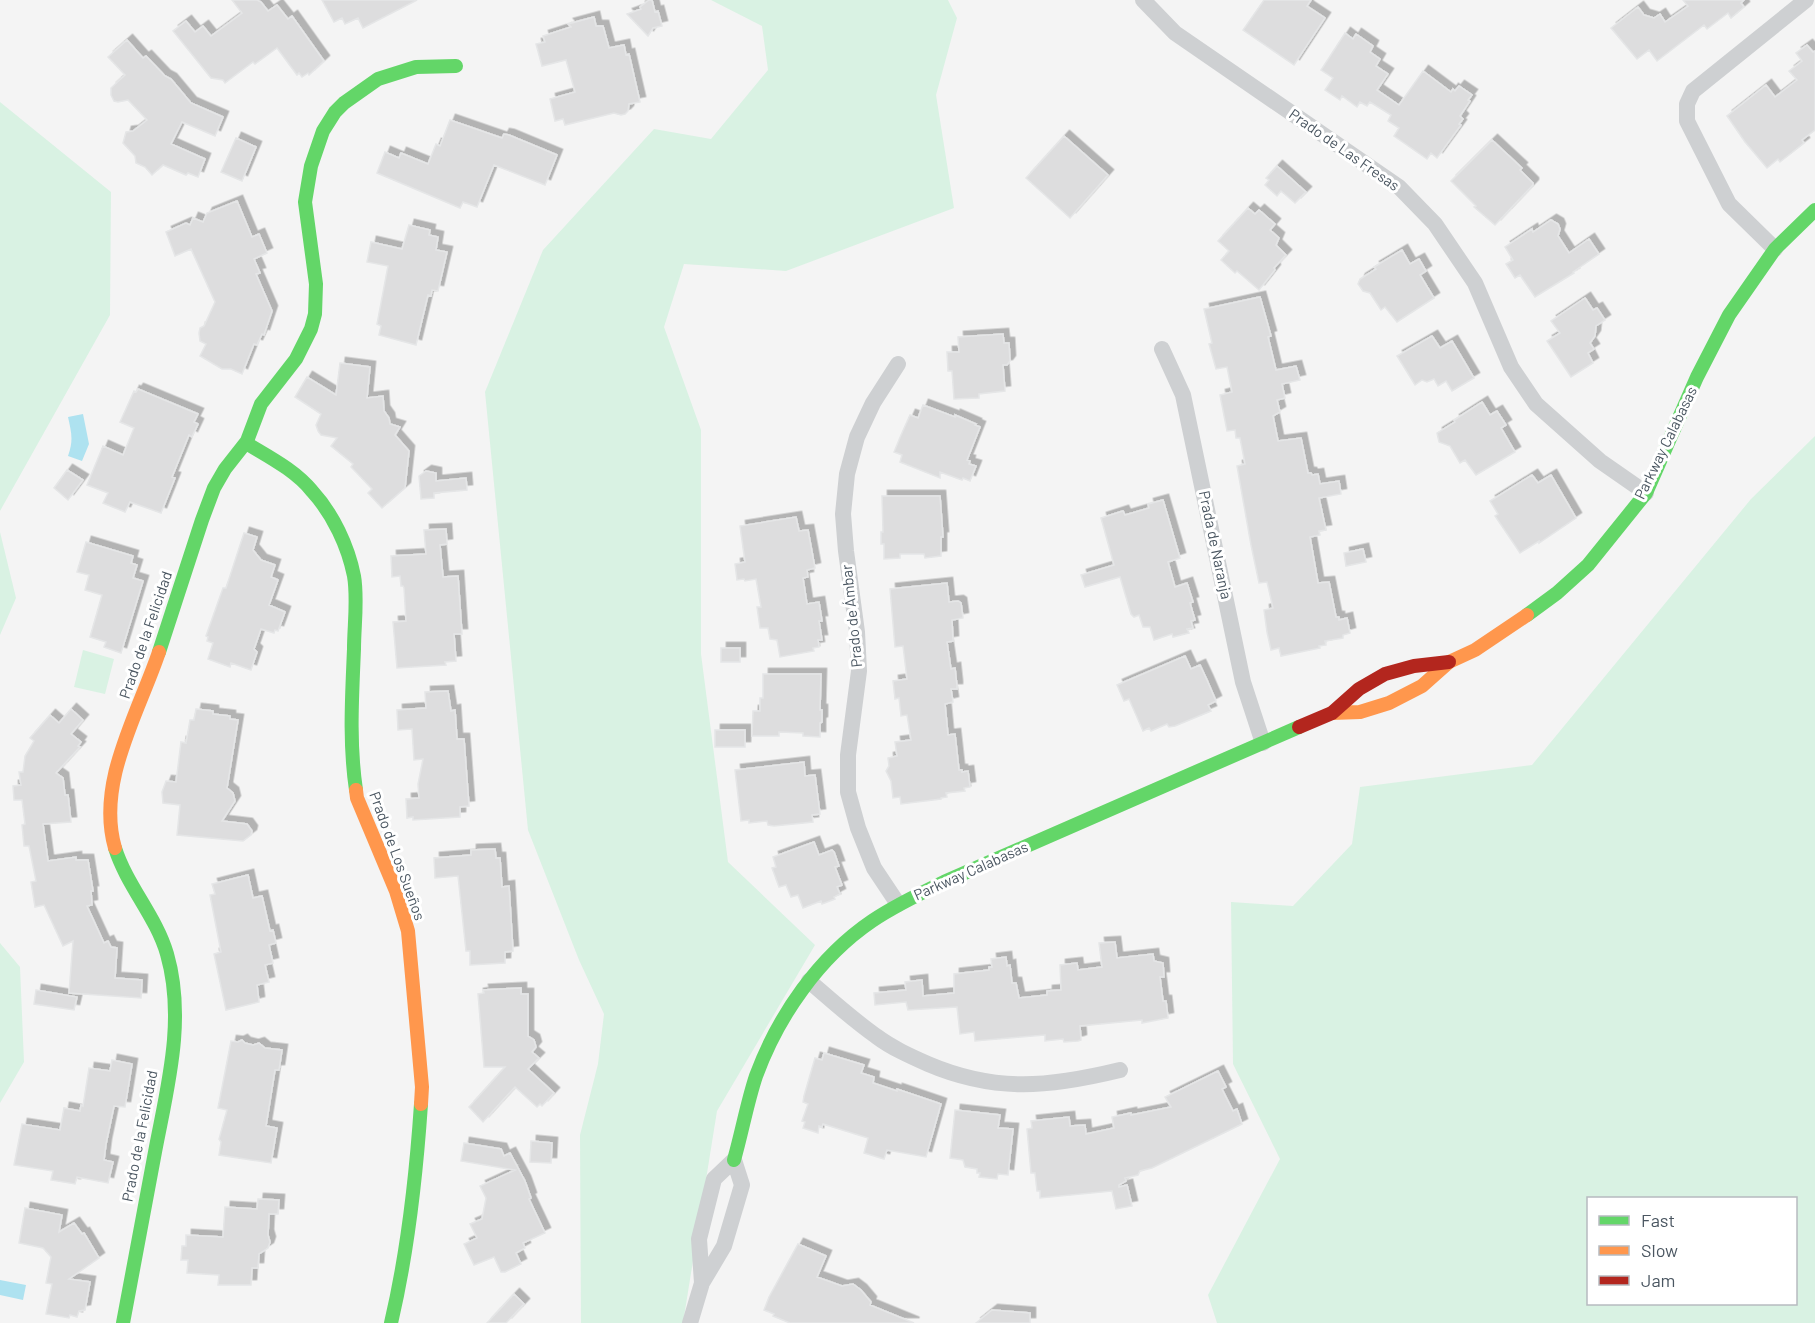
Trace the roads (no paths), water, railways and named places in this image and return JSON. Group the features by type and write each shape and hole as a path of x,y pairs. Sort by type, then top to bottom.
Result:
{"street":[{"name":"Prado de Las Fresas","path":"1143,0 1175,33 1399,187 1435,224 1475,283 1511,367 1536,404 1600,461 1646,493"},
{"path":"1775,249 1729,204 1687,121 1687,104 1693,91 1806,0"},
{"name":"Prado de la Felicidad","path":"123,1323 175,1035 171,974 164,944 114,846 108,818 111,789 123,749 178,598 208,500 224,470 246,443 260,406 303,349 311,327 317,304 317,274 304,207 317,145 326,125 337,109 352,96 369,84 391,74 416,67 456,66"},
{"name":"Parkway Calabasas","path":"1332,712 1360,712 1389,703 1422,686 1449,662 1475,650 1506,631 1557,594 1588,565 1646,493 1697,377 1729,315 1775,249 1815,210"},
{"name":"Prada de Naranja","path":"1162,349 1183,395 1243,682 1263,743"},
{"name":"Prado de Ámbar","path":"898,364 873,403 857,437 847,474 843,514 857,632 859,671 848,755 848,792 858,828 874,868 898,904"},
{"name":"Prado de Los Sueños","path":"246,443 284,466 312,490 333,520 346,549 354,578 351,755 357,798 396,891 408,931 422,1087 417,1162 409,1228 391,1323"},
{"name":"Parkway Calabasas","path":"702,1283 699,1239 714,1179 734,1160 760,1067 788,1011 809,981 854,933 898,904 1135,797 1332,712 1348,696 1372,679 1395,670 1427,663 1449,662"},
{"path":"809,981 877,1037 905,1054 972,1080 1006,1084 1042,1084 1082,1079 1120,1070"},
{"name":"Parkway Calabasas","path":"690,1323 702,1283 724,1246 742,1185 734,1160"}],"water":[{"path":"83,414 89,444 82,461 68,456 71,431 68,417"},
{"path":"0,1280 26,1285 23,1300 0,1295"}]}
